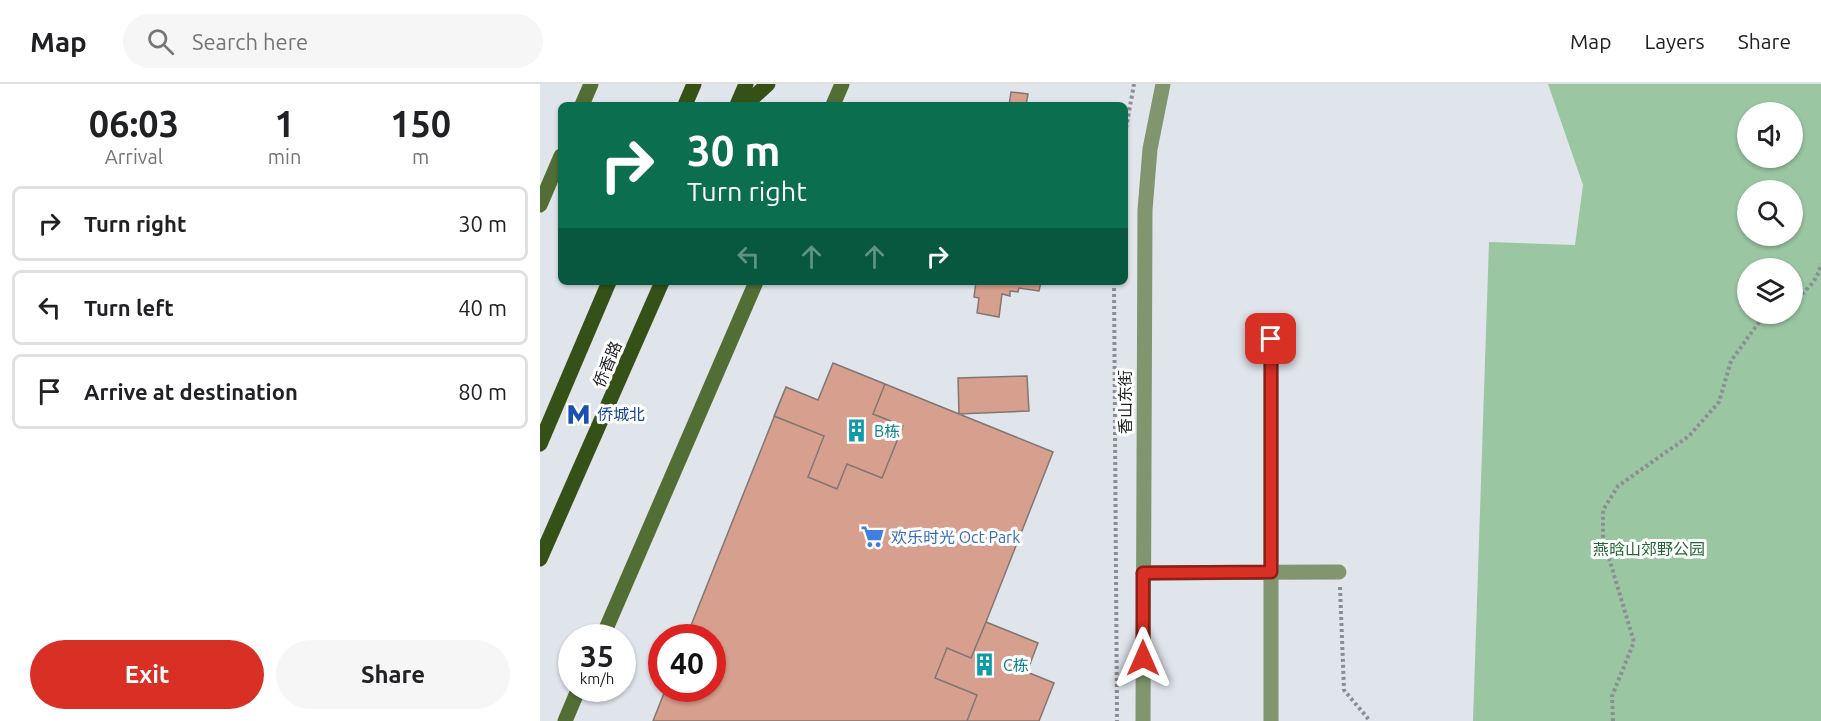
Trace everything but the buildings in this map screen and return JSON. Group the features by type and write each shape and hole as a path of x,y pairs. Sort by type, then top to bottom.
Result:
{"main road":[{"path":"583,102 591,84"},
{"path":"686,102 694,84"},
{"path":"738,102 746,84"},
{"path":"748,102 768,84"},
{"path":"834,102 843,84"},
{"path":"540,206 558,163"},
{"name":"侨香路","path":"540,444 608,285"},
{"name":"侨香路","path":"540,560 661,285"},
{"path":"608,624 755,285"},
{"path":"565,721 573,702"}],"street":[{"name":"香山东街","path":"1143,721 1145,210 1150,149 1163,84"},
{"path":"1271,339 1271,721"},
{"path":"1143,573 1339,572"}],"path":[{"path":"1128,117 1134,84"},
{"path":"1803,294 1819,274 1821,264"},
{"path":"1114,285 1117,721"},
{"path":"1613,721 1612,696 1634,642 1603,538 1603,510 1618,486 1689,436 1719,402 1731,361 1758,324"},
{"path":"1339,572 1344,690 1370,721"}],"green space":[{"name":"燕晗山郊野公园","path":"1548,84 1821,84 1821,721 1473,721 1489,242 1575,245 1583,185"}],"place":[{"name":"侨城北","path":"579,414"},
{"name":"B栋","path":"856,431"},
{"name":"欢乐时光 Oct Park","path":"873,537"},
{"name":"C栋","path":"985,665"}],"route":[{"path":"1143,658 1143,573 1271,572 1271,339"}]}
